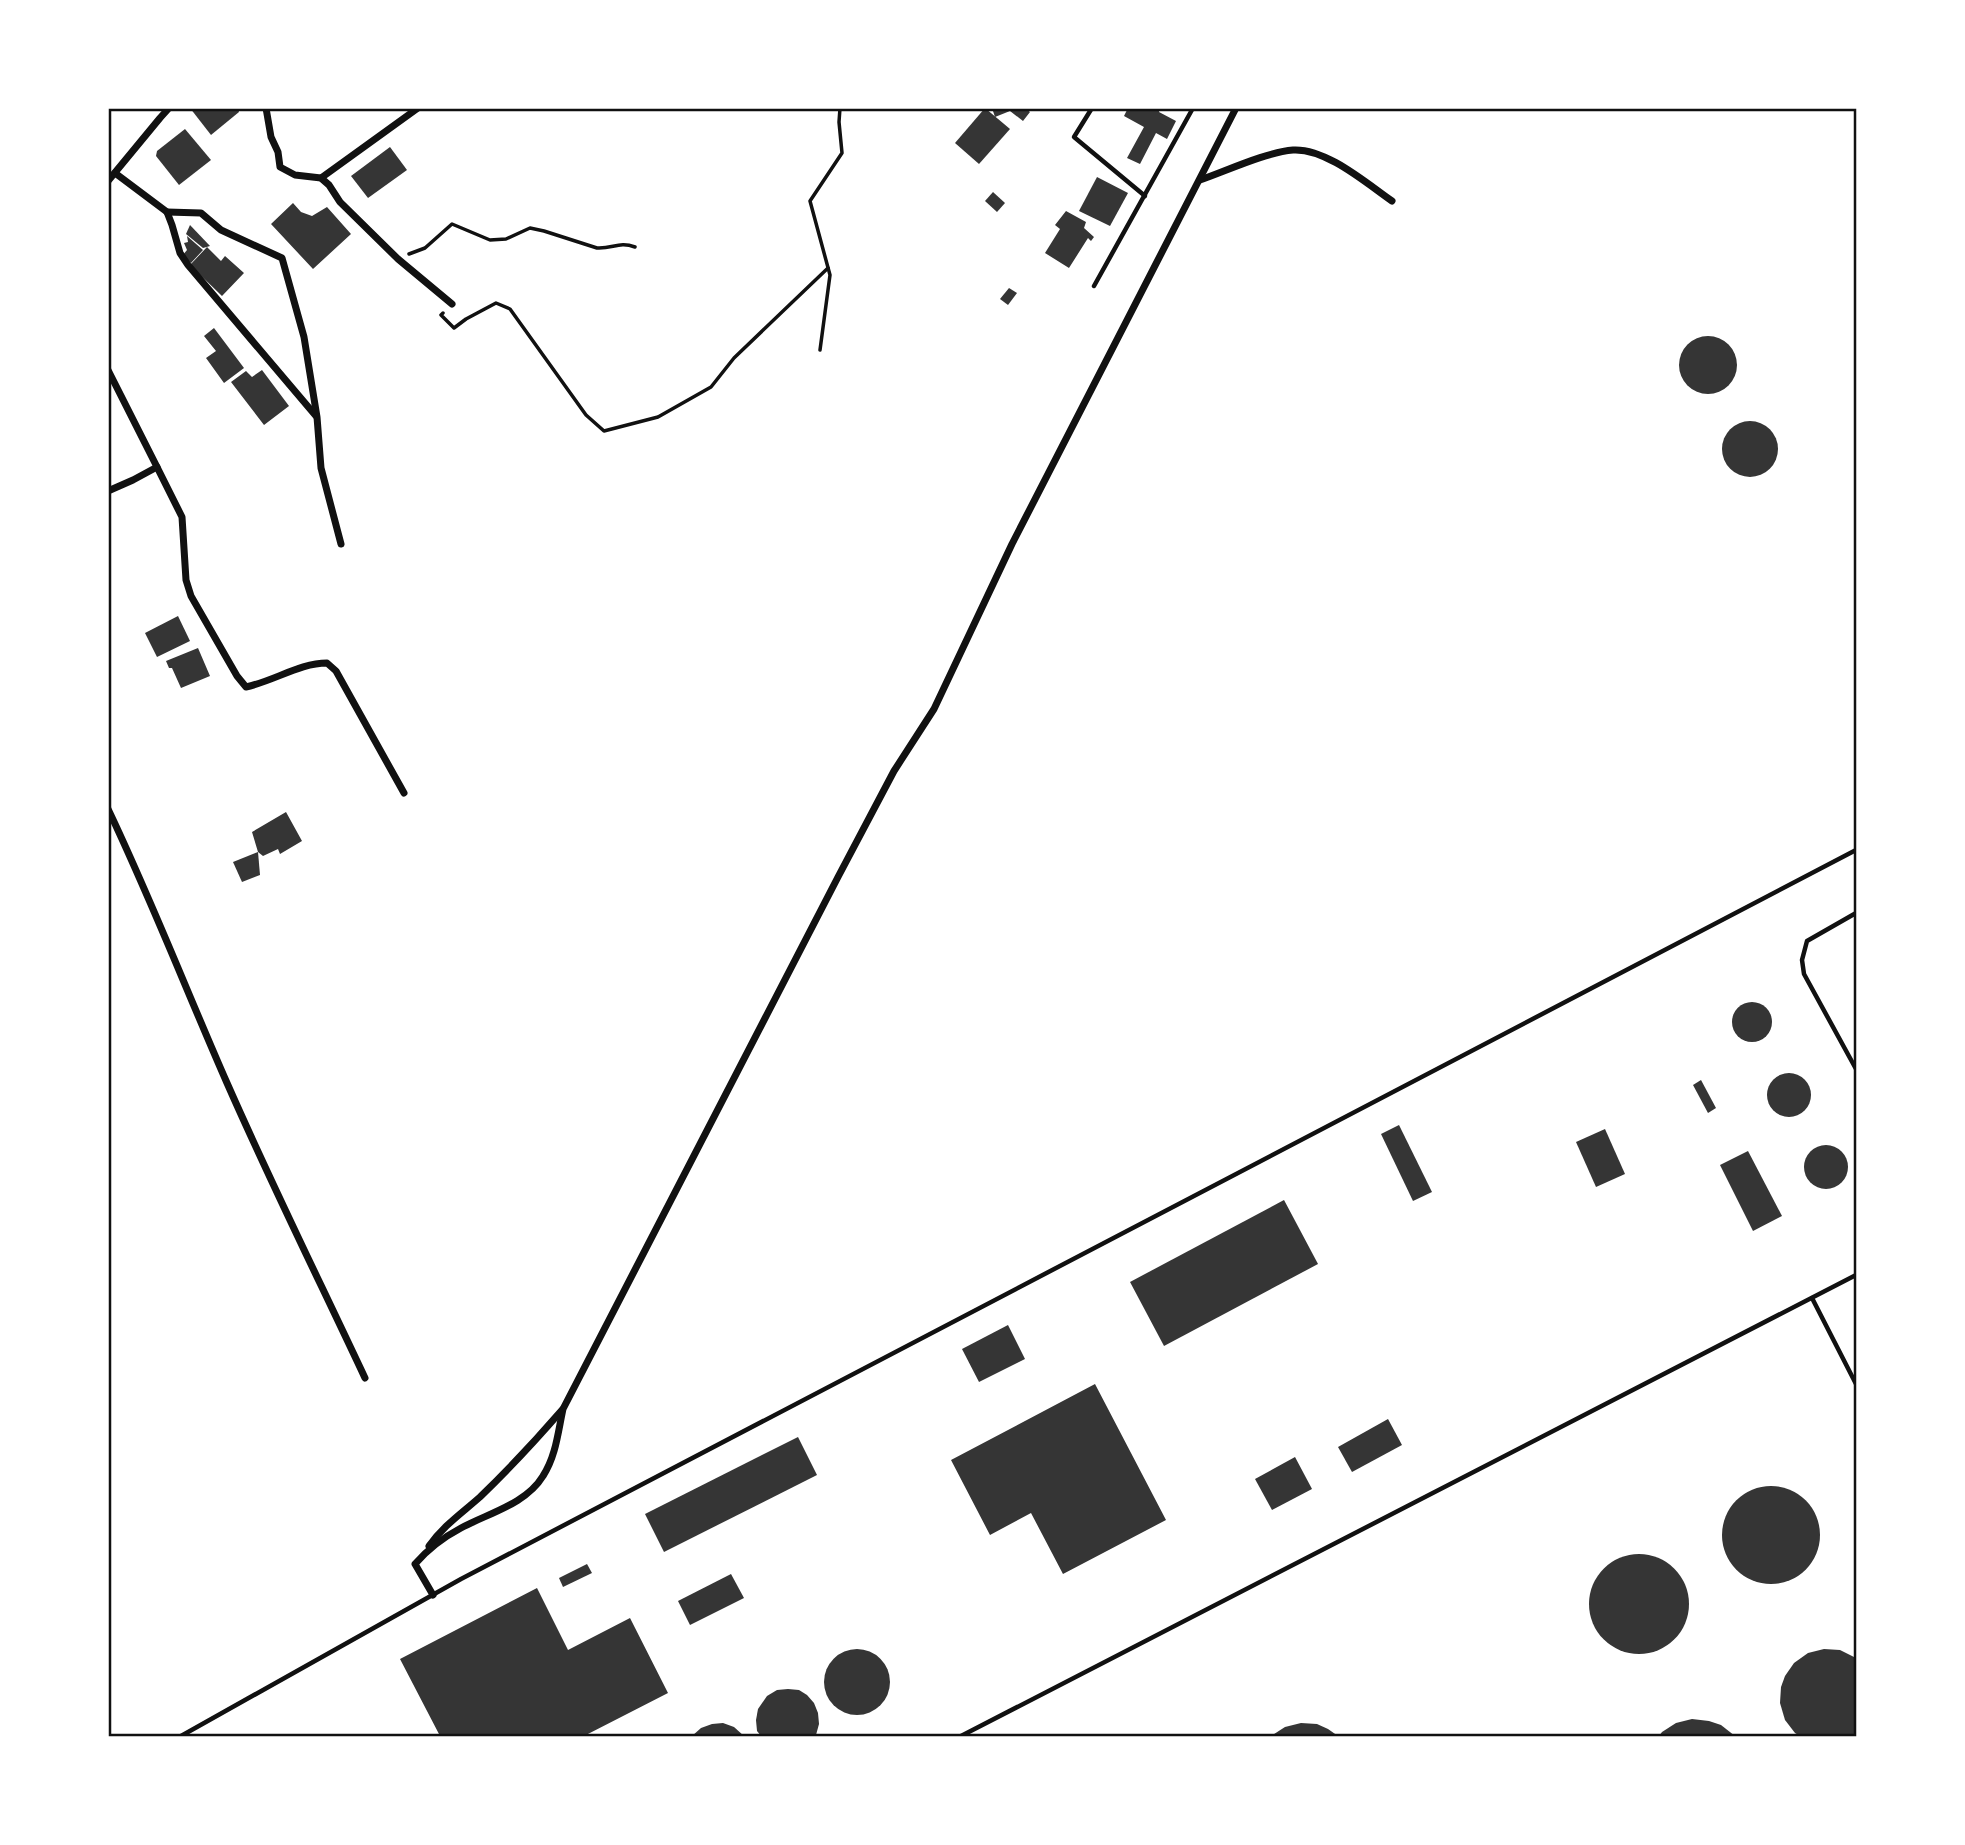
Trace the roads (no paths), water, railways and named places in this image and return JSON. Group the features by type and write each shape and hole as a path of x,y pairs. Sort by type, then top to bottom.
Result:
{"street":[{"path":"108,181 169,108"},
{"path":"266,108 280,167 295,175 321,178 340,202 398,259 452,304"},
{"path":"321,178 418,108"},
{"path":"433,1595 415,1564 439,1532 477,1500 525,1453 563,1409 869,818 894,771 934,709 1012,544 1236,108"},
{"path":"1200,180 1277,153 1295,150 1331,160 1392,201"},
{"path":"115,173 167,212 180,253 188,265 317,417"},
{"path":"167,212 201,214 221,230 282,258 304,337 317,417 321,468 341,544"},
{"path":"108,370 182,517 186,580 191,596 237,676 246,687 264,683 313,663 327,663 336,671 404,793"},
{"path":"108,491 157,467"},
{"path":"108,809 146,889 228,1084 294,1231 365,1378"},
{"path":"427,1550 460,1528 522,1498 542,1478 555,1451 563,1409"}],"lane":[{"path":"1092,108 1074,137 1145,196"},
{"path":"1094,286 1193,108"},
{"path":"181,1737 433,1595 1857,850"},
{"path":"1857,913 1807,941 1802,960 1804,974 1857,1069"},
{"path":"961,1737 1857,1275"},
{"path":"1812,1298 1857,1384"}]}
